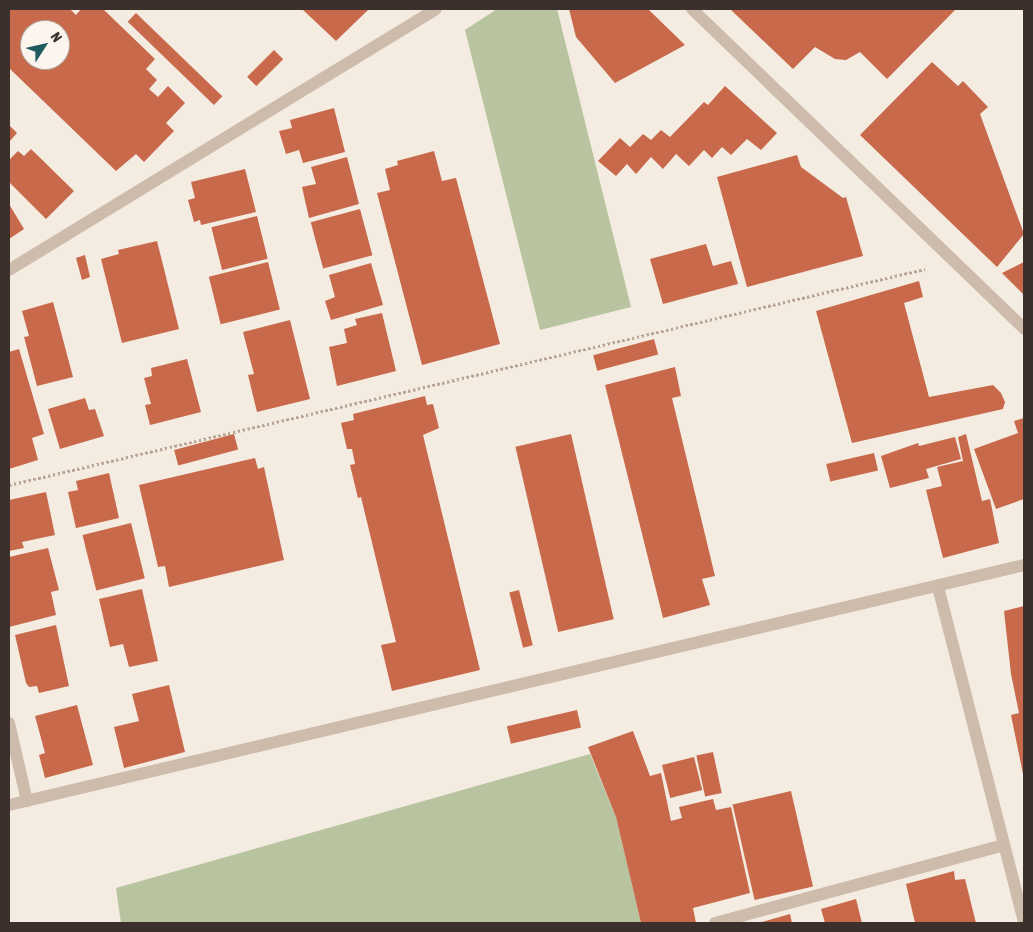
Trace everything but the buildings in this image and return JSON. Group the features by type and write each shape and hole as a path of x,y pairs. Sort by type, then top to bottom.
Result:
{"street":[{"path":"9,270 436,9"},
{"path":"692,9 952,263 1024,329"},
{"path":"9,805 938,587 1024,565"},
{"path":"938,587 1024,922"},
{"path":"9,723 27,801"},
{"path":"715,923 1004,845"}],"path":[{"path":"9,485 952,263"}],"green space":[{"path":"497,9 557,9 631,307 540,330 465,30"},
{"path":"590,754 616,817 641,923 121,923 116,888"}]}
